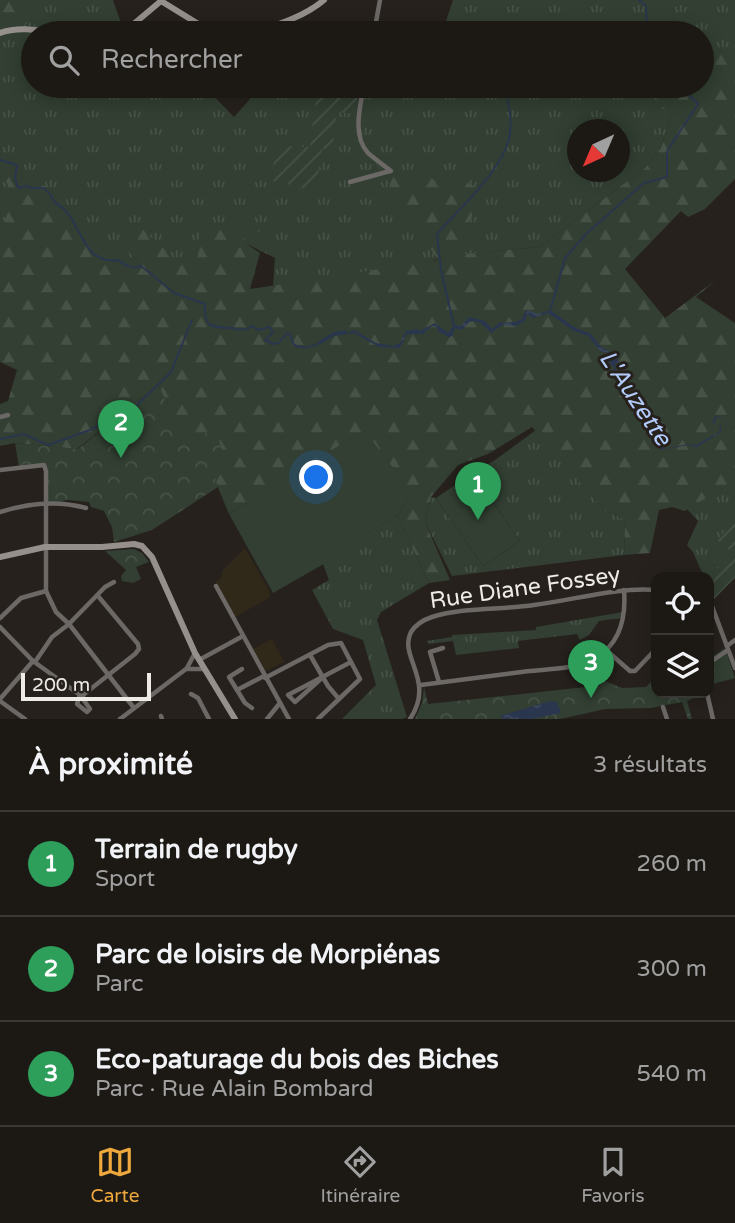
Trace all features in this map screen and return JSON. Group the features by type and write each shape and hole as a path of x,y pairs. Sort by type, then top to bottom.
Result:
{"street":[{"path":"287,21 324,0"},
{"path":"376,21 380,0"},
{"path":"137,21 161,1 194,21"},
{"path":"0,33 21,30"},
{"path":"350,182 391,171 363,145 360,133 362,98"},
{"path":"0,417 8,415"},
{"path":"0,470 44,466 46,592 56,612 69,624 134,708"},
{"path":"0,512 32,504 69,503 86,508"},
{"path":"0,557 45,547 142,546 152,557 195,653 235,719"},
{"path":"25,719 0,700 52,637 69,624 105,587 114,582"},
{"path":"216,586 289,719"},
{"path":"410,719 417,708 421,685 570,666 597,657 606,650 620,631 624,617 624,590"},
{"name":"Rue Diane Fossey","path":"421,685 408,646 412,631 421,621 449,613 534,605 624,590 651,590"},
{"path":"0,618 21,598 46,592"},
{"path":"0,626 34,662 82,695 139,649 138,644 98,596"},
{"path":"714,612 735,667"},
{"path":"199,660 243,636"},
{"path":"714,659 735,640"},
{"path":"237,691 310,654 337,642 341,643 360,679 318,719"},
{"path":"439,682 430,652 443,648"},
{"path":"606,650 630,671 635,671 651,654"},
{"path":"122,718 186,669 195,653"},
{"path":"310,654 339,699"},
{"path":"323,677 295,702 288,695 351,662"},
{"path":"186,669 204,669"},
{"path":"242,669 229,677 245,703 252,708"},
{"path":"191,694 198,698 209,719"},
{"path":"708,698 713,719"},
{"path":"267,719 280,703"},
{"path":"663,706 667,719"}],"shaded area":[{"path":"245,548 270,592 269,598 235,617 215,582 221,579 222,571"},
{"path":"272,639 284,662 265,671 253,649"}],"green space":[{"path":"0,0 113,0 120,21 21,21 21,98 216,98 234,117 251,98 686,98 673,113 661,148 645,168 630,179 630,119 567,119 567,182 626,182 539,247 447,256 327,296 273,285 275,258 235,238 197,278 132,255 141,264 0,289"},
{"path":"0,0 25,0 27,21 21,21 21,24 0,26"},
{"path":"453,0 735,0 735,41 714,65 714,21 446,21"},
{"path":"735,39 735,179 705,209 688,217 681,211 625,269 665,318 716,280 696,297 735,323 735,501 724,487 685,511 672,507 659,510 650,553 624,555 625,519 605,511 532,427 488,454 458,465 431,497 425,522 450,580 429,583 397,515 407,502 364,431 229,514 214,478 213,430 187,444 158,385 77,449 15,443 0,446 0,404 8,401 17,370 0,362 0,238 7,212 21,204 0,173 0,148 19,162 23,183 45,186 78,224 88,242 106,256 140,263 124,247 128,231 137,224 179,263 197,262 201,233 276,223 241,240 260,253 250,289 438,260 376,163 425,179 461,179 484,192 469,221 464,254 539,247 626,182 630,182 661,148 673,113 657,107 657,98 671,98 674,104 680,98 714,98 714,62"},
{"path":"316,98 357,98 355,114 337,112 332,150 322,149 316,191 268,180 278,151 283,146 310,147"},
{"path":"158,385 187,443 213,430 223,450 224,466 215,478 218,487 152,530 114,542 112,527 104,511 91,507 89,502 68,500 46,504 44,466 19,467 15,443 78,449"},
{"path":"364,430 408,487 407,502 397,515 349,545 350,549 273,593 229,514"},
{"path":"536,430 605,511 625,519 624,555 452,576 425,522 431,497 436,498 483,566 520,541 473,473"},
{"path":"473,473 520,541 483,566 436,498"},
{"path":"725,486 735,500 735,578 714,599 714,572 702,572 687,545 698,521 687,509"},
{"path":"397,515 429,583 381,612 377,620 407,717 342,719 376,685 363,640 333,629 312,590 329,580 323,564"},
{"path":"735,519 735,577 714,599 714,572 732,552 717,540"},
{"path":"134,549 142,553 149,562 136,567 141,579 133,583 122,581 121,576 126,570 105,551"},
{"path":"623,612 621,618 599,621 589,635 580,640 577,634 518,641 519,648 456,655 453,641 429,644 427,641 452,635 536,630 536,627"},
{"path":"725,648 735,678 714,684 714,656"},
{"path":"605,681 622,688 646,687 651,682 651,698 694,698 687,701 692,719 688,719 682,702 651,708 605,709 560,719 415,719 422,703 424,687 428,704 586,687"}],"water":[{"path":"526,310 538,314 550,310 574,327 591,334 601,347 616,355 622,368 615,364 619,377 626,388 645,406 647,418 665,449 688,444 696,445 719,432 718,426 721,425 721,432 697,447 689,445 661,450 661,444 649,426 643,405 619,384 613,366 607,361 608,353 600,351 588,336 574,331 548,313 533,318 527,314 525,321 516,326 502,325 491,333 476,322 469,322 462,330 455,328 449,337 439,332 436,326 432,326 423,334 407,334 400,348 379,347 354,333 334,336 321,344 319,341 334,332 346,330 347,333 354,330 376,343 393,346 400,343 406,331 420,331 435,323 448,333 454,325 461,326 469,317 485,321 492,329 499,323 522,319"},
{"path":"550,701 557,702 561,713 531,719 503,719 500,716"}],"waterway":[{"path":"639,0 646,6 647,21"},
{"path":"454,326 441,270 437,234 490,174 506,148 510,134 507,98"},
{"path":"550,311 565,258 587,233 644,183 667,177 667,151 698,104 692,98"},
{"name":"L'Auzette","path":"0,160 17,165 15,178 18,188 44,188 71,218 88,248 96,255 106,260 119,260 129,266 141,266 174,293 205,304 207,321 213,326 241,330 252,326 258,330 269,327 273,332 265,340 274,344 279,343 287,333 297,346 308,347 321,342"},
{"path":"0,439 24,434 48,445 90,430 136,406 171,372 192,320"}],"place":[{"name":"Parc de loisirs de Morpiénas","path":"121,458"},
{"name":"Terrain de rugby","path":"478,520"},
{"name":"Eco-paturage du bois des Biches","path":"591,698"}]}
